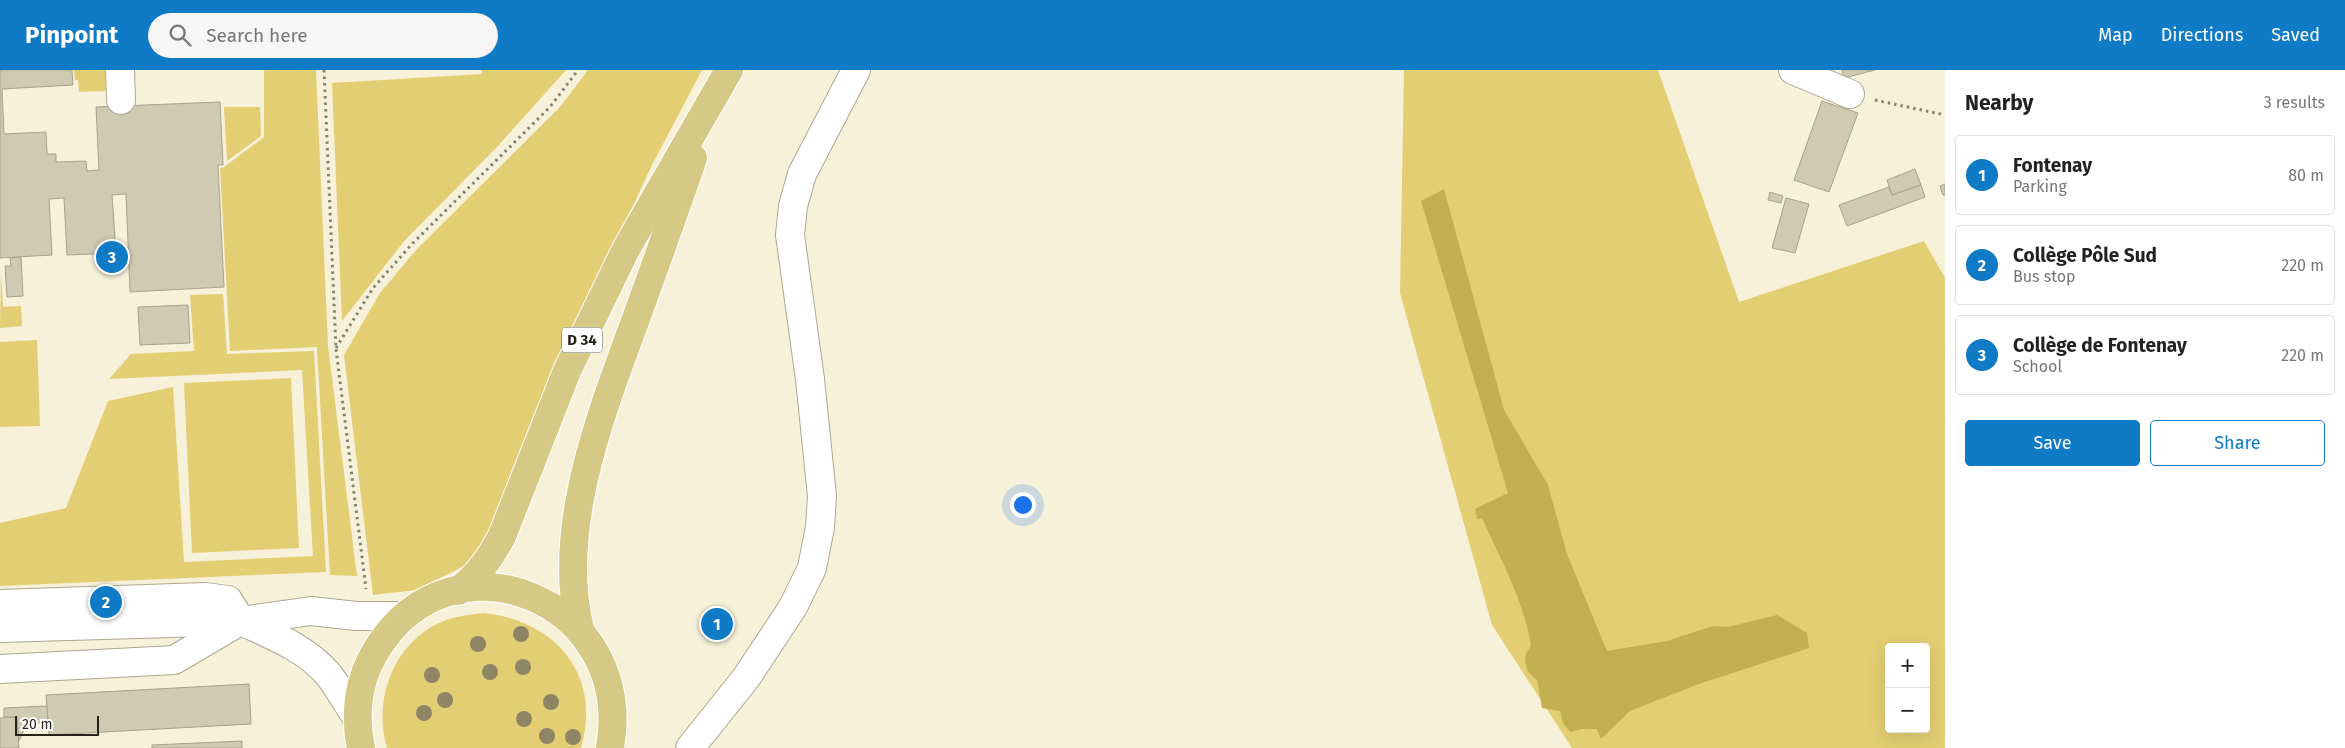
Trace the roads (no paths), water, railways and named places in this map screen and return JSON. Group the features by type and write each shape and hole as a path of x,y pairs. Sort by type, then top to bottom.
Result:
{"main road":[{"name":"D 34","path":"458,591 476,576 494,551 518,498 567,371 626,249 723,81"},
{"name":"D 34","path":"580,629 573,601 572,551 579,505 597,435 619,364 723,81"},
{"path":"361,748 357,718 360,689 369,662 384,637 405,616 421,605 458,591 479,588 502,589 524,593 544,602 563,614 580,629 593,646 610,685 613,728 610,748"}],"street":[{"path":"120,70 121,100"},
{"path":"690,748 746,678 793,607 812,568 820,527 822,496 810,378 790,235 793,206 802,174 856,70"},
{"path":"1792,70 1850,94"},
{"path":"0,604 205,597 228,600 241,621 298,649 315,660 328,674 357,718"},
{"path":"0,628 241,621 311,611 356,616 405,616"},
{"path":"0,669 174,660 241,621"}],"place":[{"name":"Collège de Fontenay","path":"112,257"},
{"name":"Collège Pôle Sud","path":"106,602"},
{"name":"Fontenay","path":"717,624"}]}
